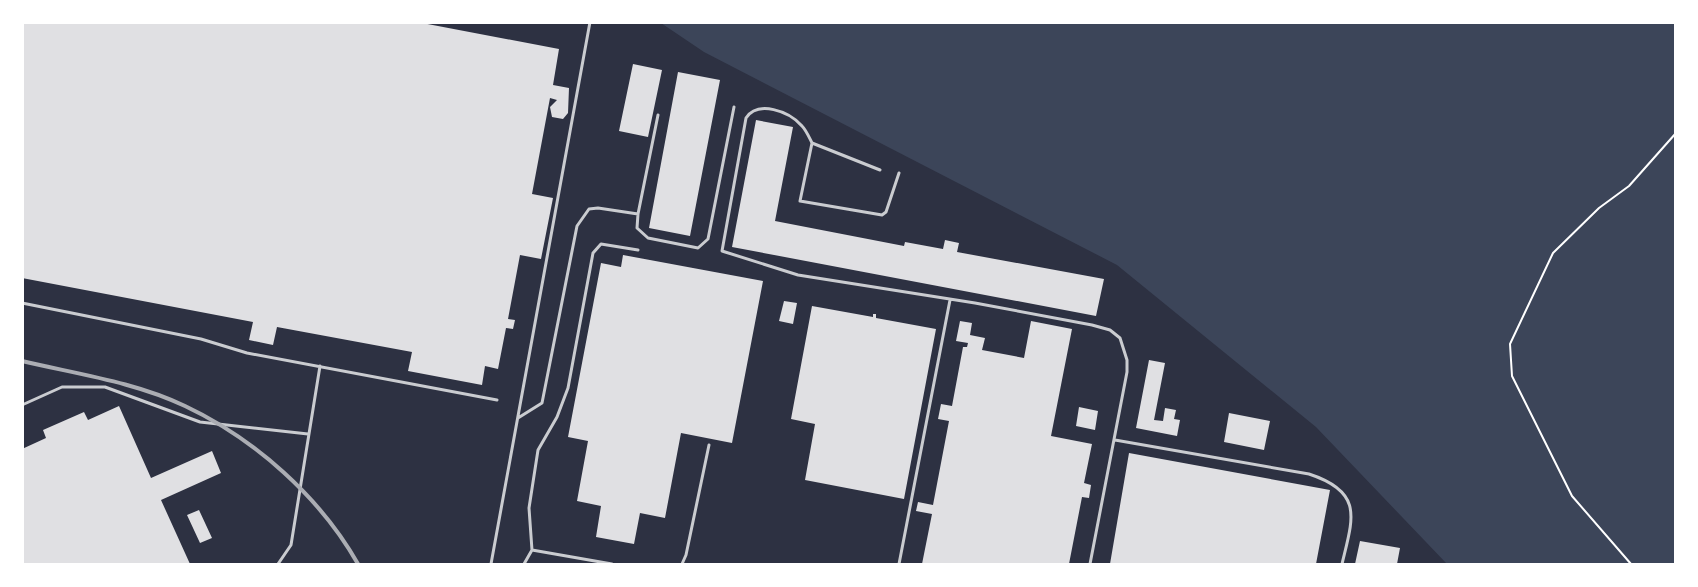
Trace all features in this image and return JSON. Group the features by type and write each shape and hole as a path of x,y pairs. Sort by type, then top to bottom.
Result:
{"lane":[{"path":"490,564 590,22"},
{"path":"658,115 637,228 648,238 698,248 708,239 735,107"},
{"path":"880,170 812,143 802,126 791,117 773,110 758,108 750,111 743,130 722,251 798,275 1092,325 1115,334 1124,346 1127,360 1115,440 1090,564"},
{"path":"812,143 800,201 882,215 886,212 899,173"},
{"path":"518,418 542,404 576,226 583,214 598,207 638,214"},
{"path":"524,564 532,550 529,508 538,450 557,417 568,388 593,253 601,244 638,250"},
{"path":"899,564 950,300"},
{"path":"22,303 201,339 247,353 497,400"},
{"path":"278,564 291,546 320,366"},
{"path":"22,405 62,387 105,387 200,422 308,434"},
{"path":"1115,440 1309,474 1328,480 1345,496 1353,518 1342,564"},
{"path":"682,564 686,555 710,445"},
{"path":"532,550 612,564"}],"path":[{"path":"1631,564 1572,496 1512,376 1510,344 1553,254 1599,208 1629,186 1676,133"}],"shaded area":[{"path":"661,23 1675,23 1675,564 1447,564 1316,427 1117,265 704,52"}],"building":[{"path":"22,22 417,22 559,49 553,85 569,88 568,113 563,119 552,117 550,107 557,100 550,98 532,194 553,198 541,259 520,255 508,319 515,320 513,329 506,328 498,369 485,366 482,385 408,371 412,352 277,327 273,345 249,340 253,322 22,278"},
{"path":"633,64 662,70 648,137 619,131"},
{"path":"678,72 720,80 690,236 649,228"},
{"path":"756,120 793,127 775,221 904,246 905,242 943,249 945,240 959,243 957,252 1104,279 1096,316 732,247"},
{"path":"623,255 763,281 732,443 681,433 665,518 640,513 634,544 596,537 601,506 577,501 588,441 568,437 601,263 621,267"},
{"path":"784,301 797,303 793,324 779,321"},
{"path":"812,306 873,317 873,314 876,314 876,318 936,329 904,499 805,480 815,424 791,419"},
{"path":"960,321 972,323 970,335 985,338 982,350 1024,358 1031,321 1072,329 1051,436 1092,444 1084,483 1091,485 1089,498 1082,497 1069,564 922,564 932,514 916,511 918,502 933,505 949,421 938,419 941,404 952,406 963,347 967,347 968,343 956,341"},
{"path":"1149,360 1165,363 1154,420 1163,421 1165,408 1176,410 1174,419 1180,420 1177,436 1136,428"},
{"path":"119,406 151,478 212,451 221,473 161,500 190,564 22,564 22,449 46,438 43,430 84,412 88,420"},
{"path":"1079,407 1098,411 1095,430 1076,426"},
{"path":"1229,413 1270,421 1264,450 1224,442"},
{"path":"1129,453 1330,490 1316,564 1110,564"},
{"path":"199,510 212,538 200,543 187,515"},
{"path":"1360,541 1400,548 1397,564 1355,564"}],"railway":[{"path":"22,361 105,379 146,391 185,406 236,435 284,472 305,493 343,539 358,564"}]}
